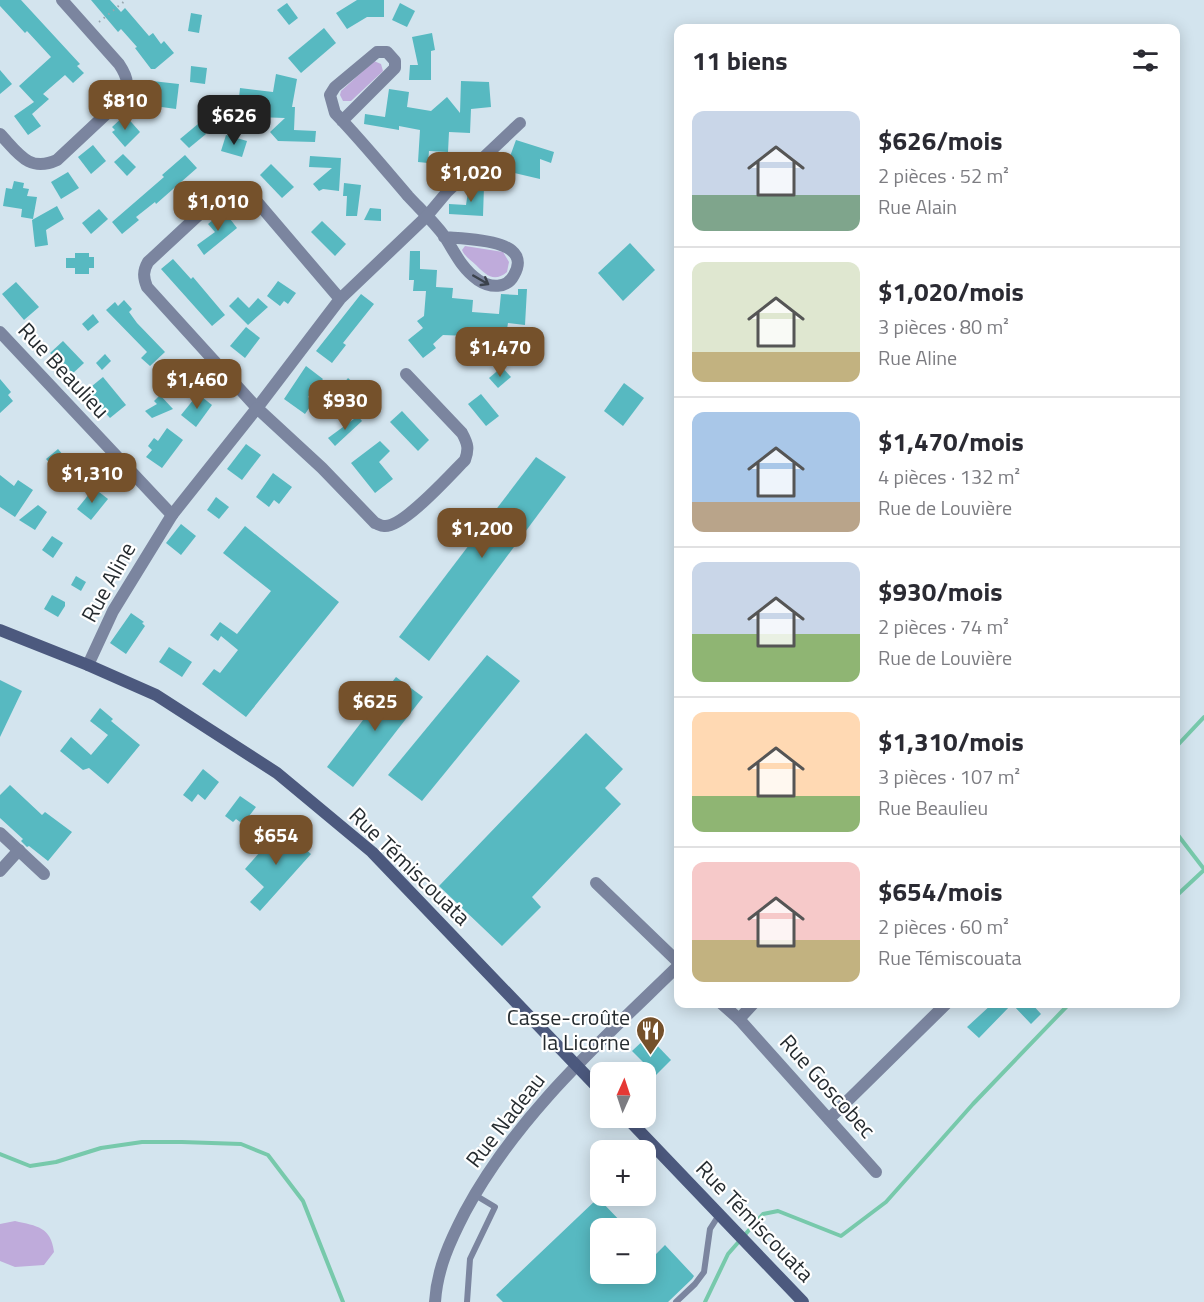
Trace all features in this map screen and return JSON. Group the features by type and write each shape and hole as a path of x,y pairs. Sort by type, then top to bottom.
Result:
{"main road":[{"name":"Rue Témiscouata","path":"0,630 156,695 286,781 372,852 590,1080"},
{"name":"Rue Témiscouata","path":"637,1128 803,1302"}],"street":[{"path":"0,134 22,158 31,164 50,163 57,160 119,102 126,92 128,84 126,75 90,30 62,0"},
{"path":"342,121 395,68 395,61 387,52 377,52 334,87 330,96 334,113 444,237 464,268 477,279 496,287 506,284 514,277 517,266 516,256 500,243 444,237"},
{"path":"406,374 462,433 468,443 468,451 465,460 407,516 396,523 385,526 375,523 322,468 257,408 147,287 144,269 148,262 218,197 228,190 237,188 252,196 340,299 520,123"},
{"name":"Rue Aline","path":"88,665 113,611 172,515 340,299"},
{"name":"Rue Beaulieu","path":"0,332 172,515"},
{"path":"0,832 44,874"},
{"path":"0,871 19,850"},
{"path":"596,883 674,960"},
{"name":"Rue Nadeau","path":"435,1302 436,1286 447,1247 474,1195 512,1137 543,1101 674,968"},
{"name":"Rue Goscobec","path":"727,1008 739,1019 876,1172"},
{"path":"739,1019 749,1008"},
{"path":"829,1119 942,1008"}],"lane":[{"path":"467,1302 470,1259 495,1207 474,1195"},
{"path":"676,1302 704,1272 710,1229 720,1214"}],"path":[{"path":"90,30 126,0"}],"shaded area":[{"path":"374,61 381,64 383,71 351,101 343,101 341,91"},
{"path":"465,246 503,252 509,262 507,272 498,277 487,275 465,255 462,250"},
{"path":"15,1221 36,1226 50,1237 54,1252 44,1265 15,1267 0,1261 0,1224"}],"building":[{"path":"0,0 21,0 80,64 77,66 84,73 73,83 65,75 43,94 49,99 32,114 41,126 28,135 14,116 34,102 19,86 51,57 0,6"},
{"path":"91,0 110,0 121,12 125,8 149,36 153,33 161,44 164,41 174,53 155,69 151,69 135,48 137,47 121,29 118,32"},
{"path":"357,0 384,0 384,17 367,17 347,29 336,13"},
{"path":"287,3 298,18 289,25 277,10"},
{"path":"400,3 415,11 407,27 392,20"},
{"path":"191,13 202,15 199,33 188,31"},
{"path":"324,28 336,43 301,73 288,58"},
{"path":"432,33 435,50 431,51 431,80 409,80 410,65 418,65 412,37"},
{"path":"191,66 207,68 205,84 190,82"},
{"path":"0,70 12,84 0,94"},
{"path":"276,74 297,79 292,107 295,107 294,130 316,131 315,142 278,141 270,132 285,118 256,117 247,108 257,100 239,98 240,88 273,92"},
{"path":"143,80 179,84 176,109 140,104"},
{"path":"461,81 489,82 491,107 471,109 470,133 449,132 448,152 429,151 428,163 418,162 420,130 399,126 399,130 364,124 365,114 385,117 389,89 409,92 407,107 431,111 447,97 460,113"},
{"path":"125,115 140,132 125,147 112,132 115,130 112,127"},
{"path":"198,124 206,134 189,148 180,139"},
{"path":"226,135 247,141 242,157 221,151"},
{"path":"516,140 554,152 551,163 540,159 540,179 493,168 495,159 508,162"},
{"path":"93,145 106,161 91,174 78,157"},
{"path":"123,154 136,167 127,176 114,162"},
{"path":"185,155 197,168 156,204 155,202 136,217 139,220 122,234 112,222 164,177 162,175"},
{"path":"310,156 341,158 339,191 323,189 319,191 313,184 332,168 309,167"},
{"path":"271,164 294,187 282,198 260,175"},
{"path":"68,172 79,188 61,199 51,182"},
{"path":"14,181 24,183 23,188 29,189 27,196 37,197 33,219 21,217 22,209 3,206 6,188 12,189"},
{"path":"344,183 361,185 357,216 346,216 347,196 343,196"},
{"path":"469,185 484,186 483,216 449,214 449,204 466,205"},
{"path":"57,206 64,219 46,230 48,245 35,247 32,220"},
{"path":"370,208 381,209 381,221 364,220"},
{"path":"99,209 108,219 91,234 82,223"},
{"path":"224,211 237,228 204,255 197,245 215,232 208,224"},
{"path":"322,221 346,244 335,256 311,232"},
{"path":"630,243 655,270 623,301 598,273"},
{"path":"410,251 420,251 420,269 437,270 436,287 453,288 452,298 473,300 472,312 499,314 501,294 518,295 518,289 527,289 525,325 508,323 507,329 490,328 506,350 468,347 468,336 443,335 433,344 436,348 423,358 408,340 423,328 417,321 424,316 426,291 413,291 414,280 409,280"},
{"path":"75,253 89,253 89,257 94,257 94,268 89,268 89,274 75,274 75,268 66,268 66,258 75,258"},
{"path":"173,259 191,279 193,277 225,315 212,326 161,269"},
{"path":"278,281 296,293 288,304 284,301 280,306 267,296"},
{"path":"16,282 39,307 24,320 2,294"},
{"path":"361,294 374,304 343,343 346,345 332,363 316,351"},
{"path":"238,297 249,308 258,298 268,307 248,325 229,306"},
{"path":"124,300 132,309 129,312 137,323 165,352 150,366 141,358 147,352 106,310 115,302 118,306"},
{"path":"93,314 99,322 88,331 82,324"},
{"path":"246,327 260,338 245,358 230,346"},
{"path":"63,341 84,363 71,375 50,353"},
{"path":"105,354 111,361 102,370 96,363"},
{"path":"306,366 323,379 308,397 314,401 305,414 284,399"},
{"path":"502,367 511,377 498,388 489,378"},
{"path":"103,377 126,405 110,418 86,391"},
{"path":"348,378 360,389 351,399 339,389"},
{"path":"0,379 11,392 8,395 13,401 0,413"},
{"path":"624,383 644,398 623,426 604,411"},
{"path":"198,394 212,405 196,427 181,415"},
{"path":"481,394 499,416 486,426 468,404"},
{"path":"160,395 173,409 152,418 145,411 157,404 154,401"},
{"path":"402,411 429,440 418,451 390,422"},
{"path":"358,416 362,421 335,446 328,438"},
{"path":"167,428 183,440 162,468 146,457 152,450 148,446 154,438 158,441"},
{"path":"380,441 390,451 379,462 393,479 375,493 351,463"},
{"path":"246,444 261,455 242,480 227,469"},
{"path":"58,449 75,469 63,479 46,459"},
{"path":"536,457 566,477 429,661 399,637"},
{"path":"273,473 292,487 279,504 274,500 269,507 256,497"},
{"path":"0,475 14,486 18,480 33,490 15,517 0,507"},
{"path":"94,488 108,499 91,520 77,509"},
{"path":"216,497 229,507 219,519 207,510"},
{"path":"38,505 47,512 35,530 19,520"},
{"path":"181,524 196,536 181,555 166,543"},
{"path":"245,526 339,602 246,717 202,684 214,669 220,673 238,650 221,636 218,641 210,635 220,622 237,634 271,591 223,553"},
{"path":"52,536 63,543 53,558 42,550"},
{"path":"76,576 86,582 81,591 71,585"},
{"path":"52,595 65,602 58,617 44,609"},
{"path":"131,613 144,622 142,623 145,626 126,654 110,643"},
{"path":"169,647 192,662 182,677 159,662"},
{"path":"487,655 520,681 422,801 388,775"},
{"path":"396,677 423,697 353,787 327,767"},
{"path":"0,680 22,691 0,737"},
{"path":"100,708 113,719 111,721 140,745 108,784 89,768 83,770 60,751 71,737 91,755 108,735 90,721"},
{"path":"586,733 623,769 605,788 621,804 532,897 541,907 502,946 439,886"},
{"path":"203,769 219,782 205,800 198,794 192,802 183,795"},
{"path":"10,785 42,815 45,812 72,832 48,861 29,846 27,847 21,841 23,839 0,818 0,795"},
{"path":"240,796 256,807 243,824 236,819 233,822 225,816"},
{"path":"281,828 311,854 260,911 250,902 264,887 245,869"},
{"path":"988,1008 1008,1008 979,1038 967,1027"},
{"path":"1016,1008 1036,1008 1041,1014 1031,1024"},
{"name":"Casse-croûte la Licorne","path":"648,1036 671,1060 656,1075 656,1062 643,1062 632,1051"},
{"path":"590,1206 606,1206 617,1218 590,1218 590,1284 656,1284 656,1254 665,1245 694,1276 668,1302 503,1302 496,1295"}],"waterway":[{"path":"1180,743 1204,717"},
{"path":"1180,838 1204,869"},
{"path":"1180,892 1204,870"},
{"path":"705,1302 728,1254 763,1214 778,1211 841,1236 886,1202 973,1104 1065,1008"},
{"path":"0,1154 30,1166 56,1162 101,1148 142,1142 182,1142 241,1144 268,1155 303,1201 343,1302"}],"place":[{"name":"Casse-croûte la Licorne","path":"651,1056"}]}
